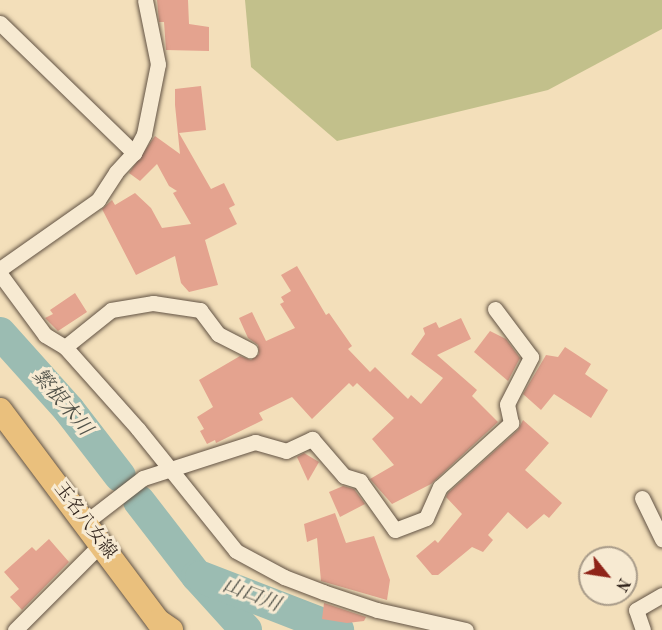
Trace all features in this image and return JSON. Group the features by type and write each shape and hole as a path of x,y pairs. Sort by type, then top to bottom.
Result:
{"main road":[{"name":"玉名八女線","path":"0,410 102,543 158,621 171,630"}],"street":[{"path":"0,269 98,200 116,172 134,153 144,134 159,64 145,0"},
{"path":"0,23 134,153"},
{"path":"0,274 45,335 65,346 236,551 275,572 377,610 466,630"},
{"path":"65,346 111,310 153,303 200,310 218,334 250,350"},
{"path":"86,522 143,478 255,442 286,451 312,439 344,476 360,481 395,530 426,518 440,487 511,423 507,404 531,357 495,309"},
{"path":"642,498 662,539"},
{"path":"15,630 102,543"},
{"path":"643,630 636,610 662,595"}],"shaded area":[{"path":"245,0 662,0 662,29 548,90 337,141 251,67"}],"building":[{"path":"157,0 188,0 189,24 209,27 209,51 166,50 164,22 159,22"},
{"path":"201,86 206,130 179,133 211,189 224,183 235,205 229,208 237,224 205,240 218,285 189,292 181,283 175,256 136,275 102,209 112,200 115,205 135,193 151,208 162,228 191,224 173,193 177,191 169,186 157,164 140,181 129,173 155,136 180,154 175,89"},
{"path":"297,266 326,315 329,313 352,346 348,349 370,372 375,367 408,399 411,395 421,404 443,378 411,354 425,334 423,328 436,322 439,328 461,318 471,339 437,355 477,390 472,396 498,422 431,484 392,504 370,479 394,465 372,439 394,418 357,383 353,387 349,383 312,419 292,397 259,413 263,420 216,443 215,440 207,444 200,431 204,429 197,417 213,407 199,380 240,356 251,360 259,354 258,345 248,338 239,318 252,312 266,341 295,328 280,304 284,302 281,297 291,291 281,275"},
{"path":"75,293 87,312 58,331 45,318 53,314 50,310"},
{"path":"490,331 506,339 520,358 508,381 474,352"},
{"path":"565,347 591,364 585,374 608,390 591,418 554,394 541,410 523,394 546,355 558,357"},
{"path":"523,420 549,443 525,470 562,503 549,518 544,514 527,529 508,512 488,535 493,540 483,552 472,547 438,575 432,575 416,556 435,540 438,543 462,514 446,497 448,493 518,430"},
{"path":"304,453 319,462 308,481 297,457"},
{"path":"343,486 354,489 365,504 340,517 329,492"},
{"path":"335,513 346,543 374,536 390,580 387,600 321,581 317,538 307,542 304,524"},
{"path":"49,539 69,562 22,610 10,597 19,589 4,572 32,547 36,551"},
{"path":"324,603 366,617 364,621 347,623 322,619"}],"waterway":[{"name":"繁根木川","path":"0,333 69,410 120,476"},
{"name":"繁根木川","path":"139,501 197,576 246,630"},
{"name":"山口川","path":"201,577 338,630"}]}
